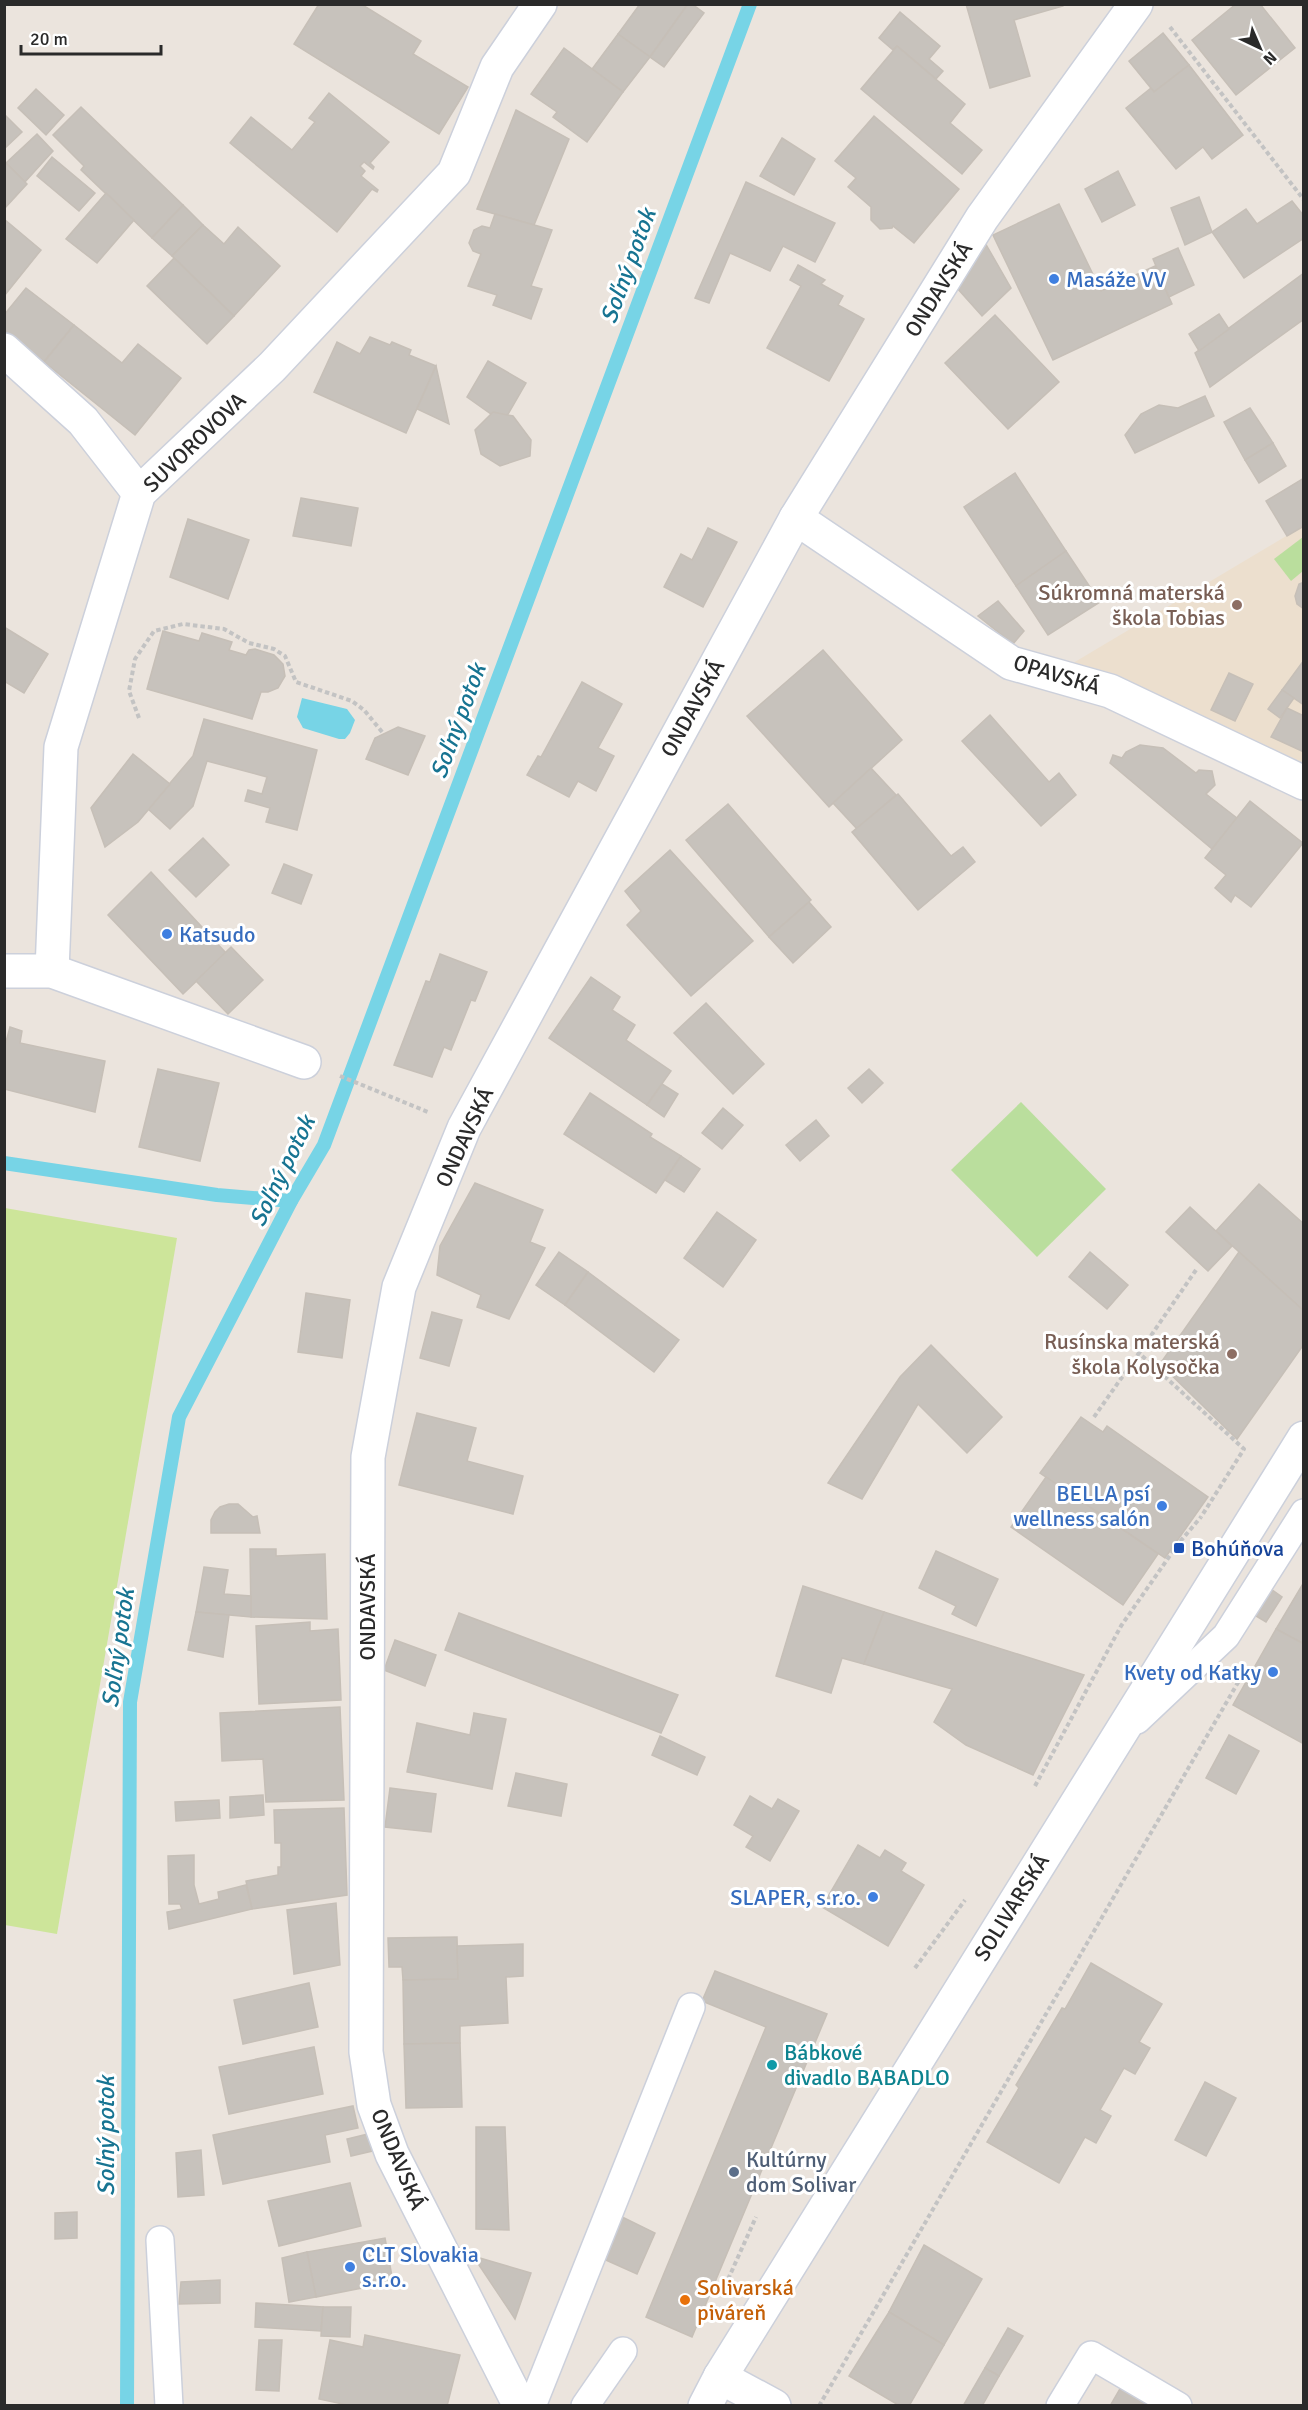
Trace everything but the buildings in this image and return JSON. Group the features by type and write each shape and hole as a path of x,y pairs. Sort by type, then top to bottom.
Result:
{"street":[{"name":"SUVOROVOVA","path":"52,971 61,747 139,493 272,367 454,173 497,67 540,4"},
{"name":"ONDAVSKÁ","path":"520,2406 392,2154 374,2105 366,2052 368,1457 399,1287 464,1128 796,518 982,218 1136,4"},
{"path":"4,350 83,421 139,493"},
{"name":"OPAVSKÁ","path":"796,518 1011,663 1110,691 1304,783"},
{"path":"4,971 52,971 304,1062"},
{"name":"SOLIVARSKÁ","path":"705,2406 720,2377 1112,1744 1293,1474 1304,1438"},
{"path":"720,2377 774,2406"}],"lane":[{"path":"1112,1744 1226,1636 1304,1513"},
{"path":"532,2406 691,2007"},
{"path":"160,2240 169,2406"},
{"path":"585,2406 623,2351"},
{"path":"1060,2406 1091,2355 1178,2406"}],"path":[{"path":"1167,23 1304,200"},
{"path":"139,718 129,691 135,658 154,631 183,624 224,629 249,643 274,649 285,656 296,682 352,701 364,710 383,734"},
{"path":"382,1092 464,1128"},
{"path":"1094,1418 1196,1270"},
{"path":"1139,1353 1244,1449"},
{"path":"1031,1794 1121,1626 1178,1544 1201,1517"},
{"path":"821,2405 1240,1678"},
{"path":"915,1968 970,1893"}],"shaded area":[{"name":"Súkromná materská škola Tobias","path":"1303,526 1303,783 1053,675"}],"green space":[{"path":"1303,537 1303,571 1291,581 1274,559"},
{"path":"1021,1102 1106,1189 1037,1257 951,1170"},
{"path":"5,1208 177,1238 57,1934 5,1925"}],"water":[{"path":"302,698 347,709 355,720 345,739 303,728 297,717"}],"waterway":[{"name":"Soľný potok","path":"127,2406 130,1702 179,1417 291,1201 324,1145 750,4"},
{"path":"4,1163 217,1195 291,1201"}],"place":[{"name":"Masáže VV","path":"1054,279"},
{"name":"Súkromná materská škola Tobias","path":"1237,605"},
{"name":"Katsudo","path":"167,934"},
{"name":"Rusínska materská škola Kolysočka","path":"1232,1354"},
{"name":"BELLA psí wellness salón","path":"1162,1506"},
{"name":"Bohúňova","path":"1179,1548"},
{"name":"Kvety od Katky","path":"1273,1672"},
{"name":"SLAPER, s.r.o.","path":"873,1897"},
{"name":"Bábkové divadlo BABADLO","path":"772,2065"},
{"name":"Kultúrny dom Solivar","path":"734,2172"},
{"name":"CLT Slovakia s.r.o.","path":"350,2267"},
{"name":"Solivarská piváreň","path":"685,2300"}]}
